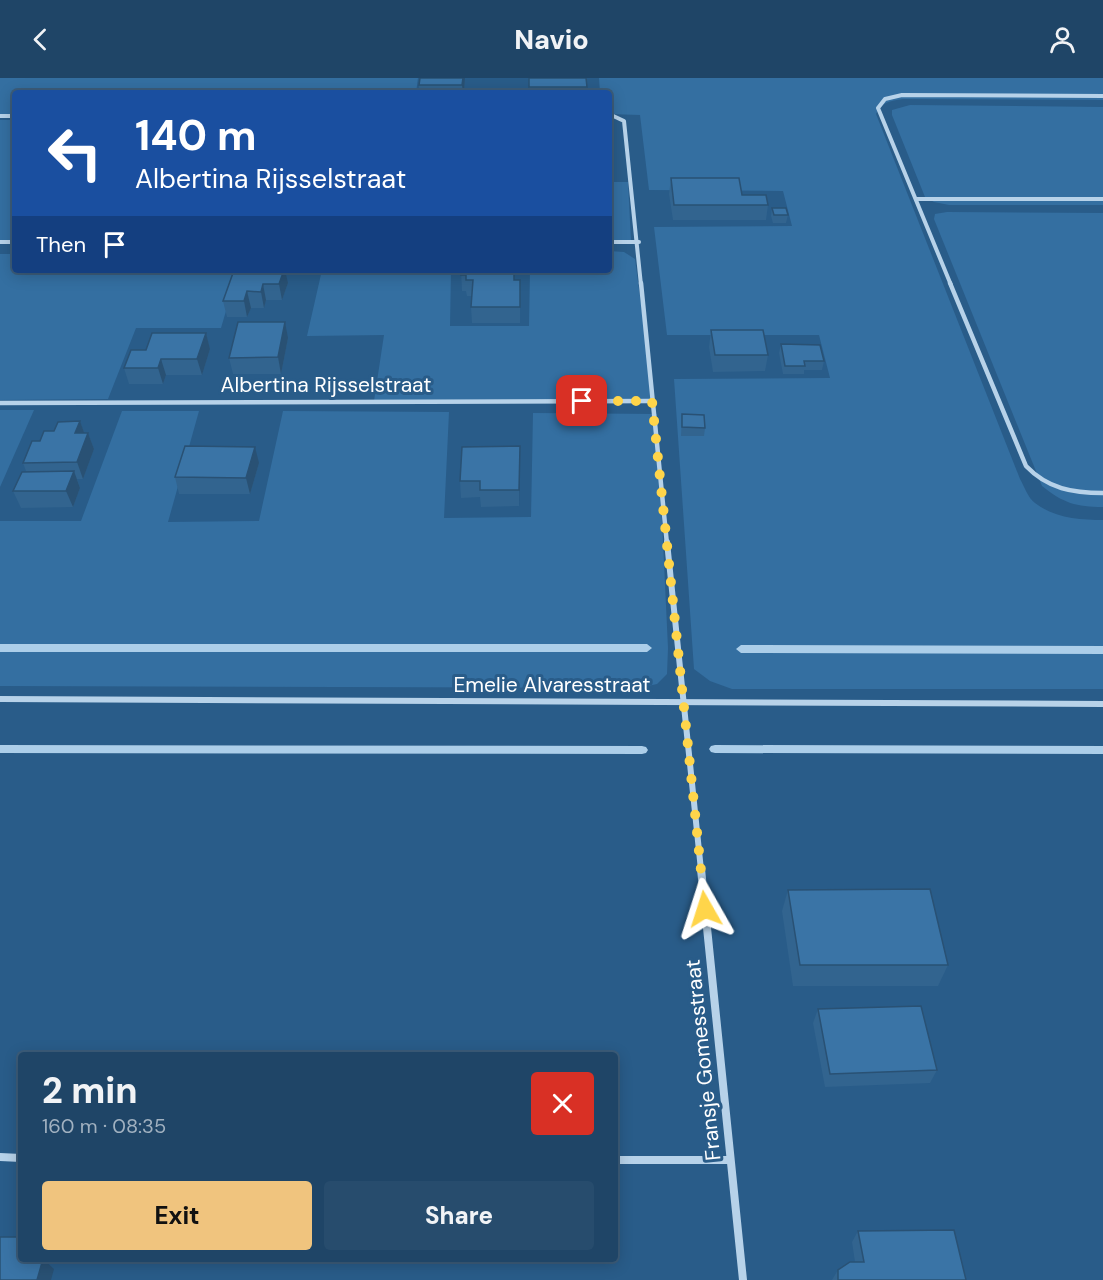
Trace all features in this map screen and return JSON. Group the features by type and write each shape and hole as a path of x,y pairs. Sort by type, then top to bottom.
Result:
{"street":[{"path":"1103,96 902,95 885,99 878,108 1026,466 1044,484 1076,493 1103,494"},
{"name":"Fransje Gomesstraat","path":"612,115 624,121 639,242 652,401 743,1280"},
{"path":"917,199 1103,199"},
{"path":"612,242 639,242"},
{"name":"Albertina Rijsselstraat","path":"0,403 652,401"},
{"name":"Emelie Alvaresstraat","path":"0,699 1103,704"},
{"path":"0,1158 18,1158"},
{"path":"618,1160 729,1160"}],"shaded area":[{"path":"0,78 418,78 416,90 12,90 12,114 0,114"},
{"path":"599,78 1103,78 1103,100 903,99 890,101 883,105 876,114 1026,492 1035,503 1050,512 1076,519 1103,520 1103,689 732,689 710,681 694,669 674,379 830,378 819,335 667,335 654,227 792,226 783,191 649,190 640,115 612,114 612,90 600,90"},
{"path":"910,105 1103,107 1103,205 949,205 934,202 925,197 892,115 892,110"},
{"path":"0,120 12,120 12,243 0,243"},
{"path":"612,182 628,182 631,241 612,244"},
{"path":"947,212 1103,213 1103,507 1070,503 1042,486 934,219 935,214"},
{"path":"612,251 624,252 635,259 654,402 374,401 384,335 307,336 321,273 451,273 450,326 529,326 530,273 612,273"},
{"path":"0,254 12,254 12,273 237,273 221,328 136,328 108,399 0,400"},
{"path":"0,410 34,410 0,487"},
{"path":"122,411 199,411 168,522 259,521 283,411 449,412 444,518 531,517 533,413 657,414 668,648 667,674 657,684 639,688 0,686 0,521 81,521"}],"building":[{"path":"420,78 463,78 462,85 419,85"},
{"path":"529,78 586,78 587,87 529,87"},
{"path":"671,178 739,178 742,195 766,195 768,205 674,205"},
{"path":"772,208 786,208 788,215 774,215"},
{"path":"233,273 283,273 279,284 263,284 261,292 247,291 244,301 223,301"},
{"path":"461,273 514,273 514,280 520,280 520,307 471,307 473,280 466,280 466,275 461,275"},
{"path":"238,322 285,322 278,357 229,358"},
{"path":"711,330 763,330 768,355 715,355"},
{"path":"152,333 206,333 197,359 161,359 158,368 124,368 131,350 146,350"},
{"path":"781,344 820,345 824,361 804,361 805,366 785,366"},
{"path":"682,414 704,415 705,428 682,427"},
{"path":"80,421 75,433 88,433 77,462 23,463 32,441 40,441 44,431 54,431 58,422"},
{"path":"185,446 255,447 246,478 175,477"},
{"path":"520,446 519,490 480,490 480,481 460,481 462,447"},
{"path":"74,471 66,491 13,491 22,472"},
{"path":"930,889 948,965 800,965 788,890"},
{"path":"921,1006 937,1070 830,1074 818,1009"},
{"path":"954,1230 966,1280 838,1280 838,1270 850,1262 864,1262 858,1231"},
{"path":"0,1237 18,1237 18,1262 42,1262 37,1280 0,1280"}],"waterway":[{"path":"0,648 647,648"},
{"path":"741,649 1103,650"},
{"path":"0,749 642,750"},
{"path":"715,749 1103,750"}],"route":[{"path":"582,401 652,401 705,909"}]}
